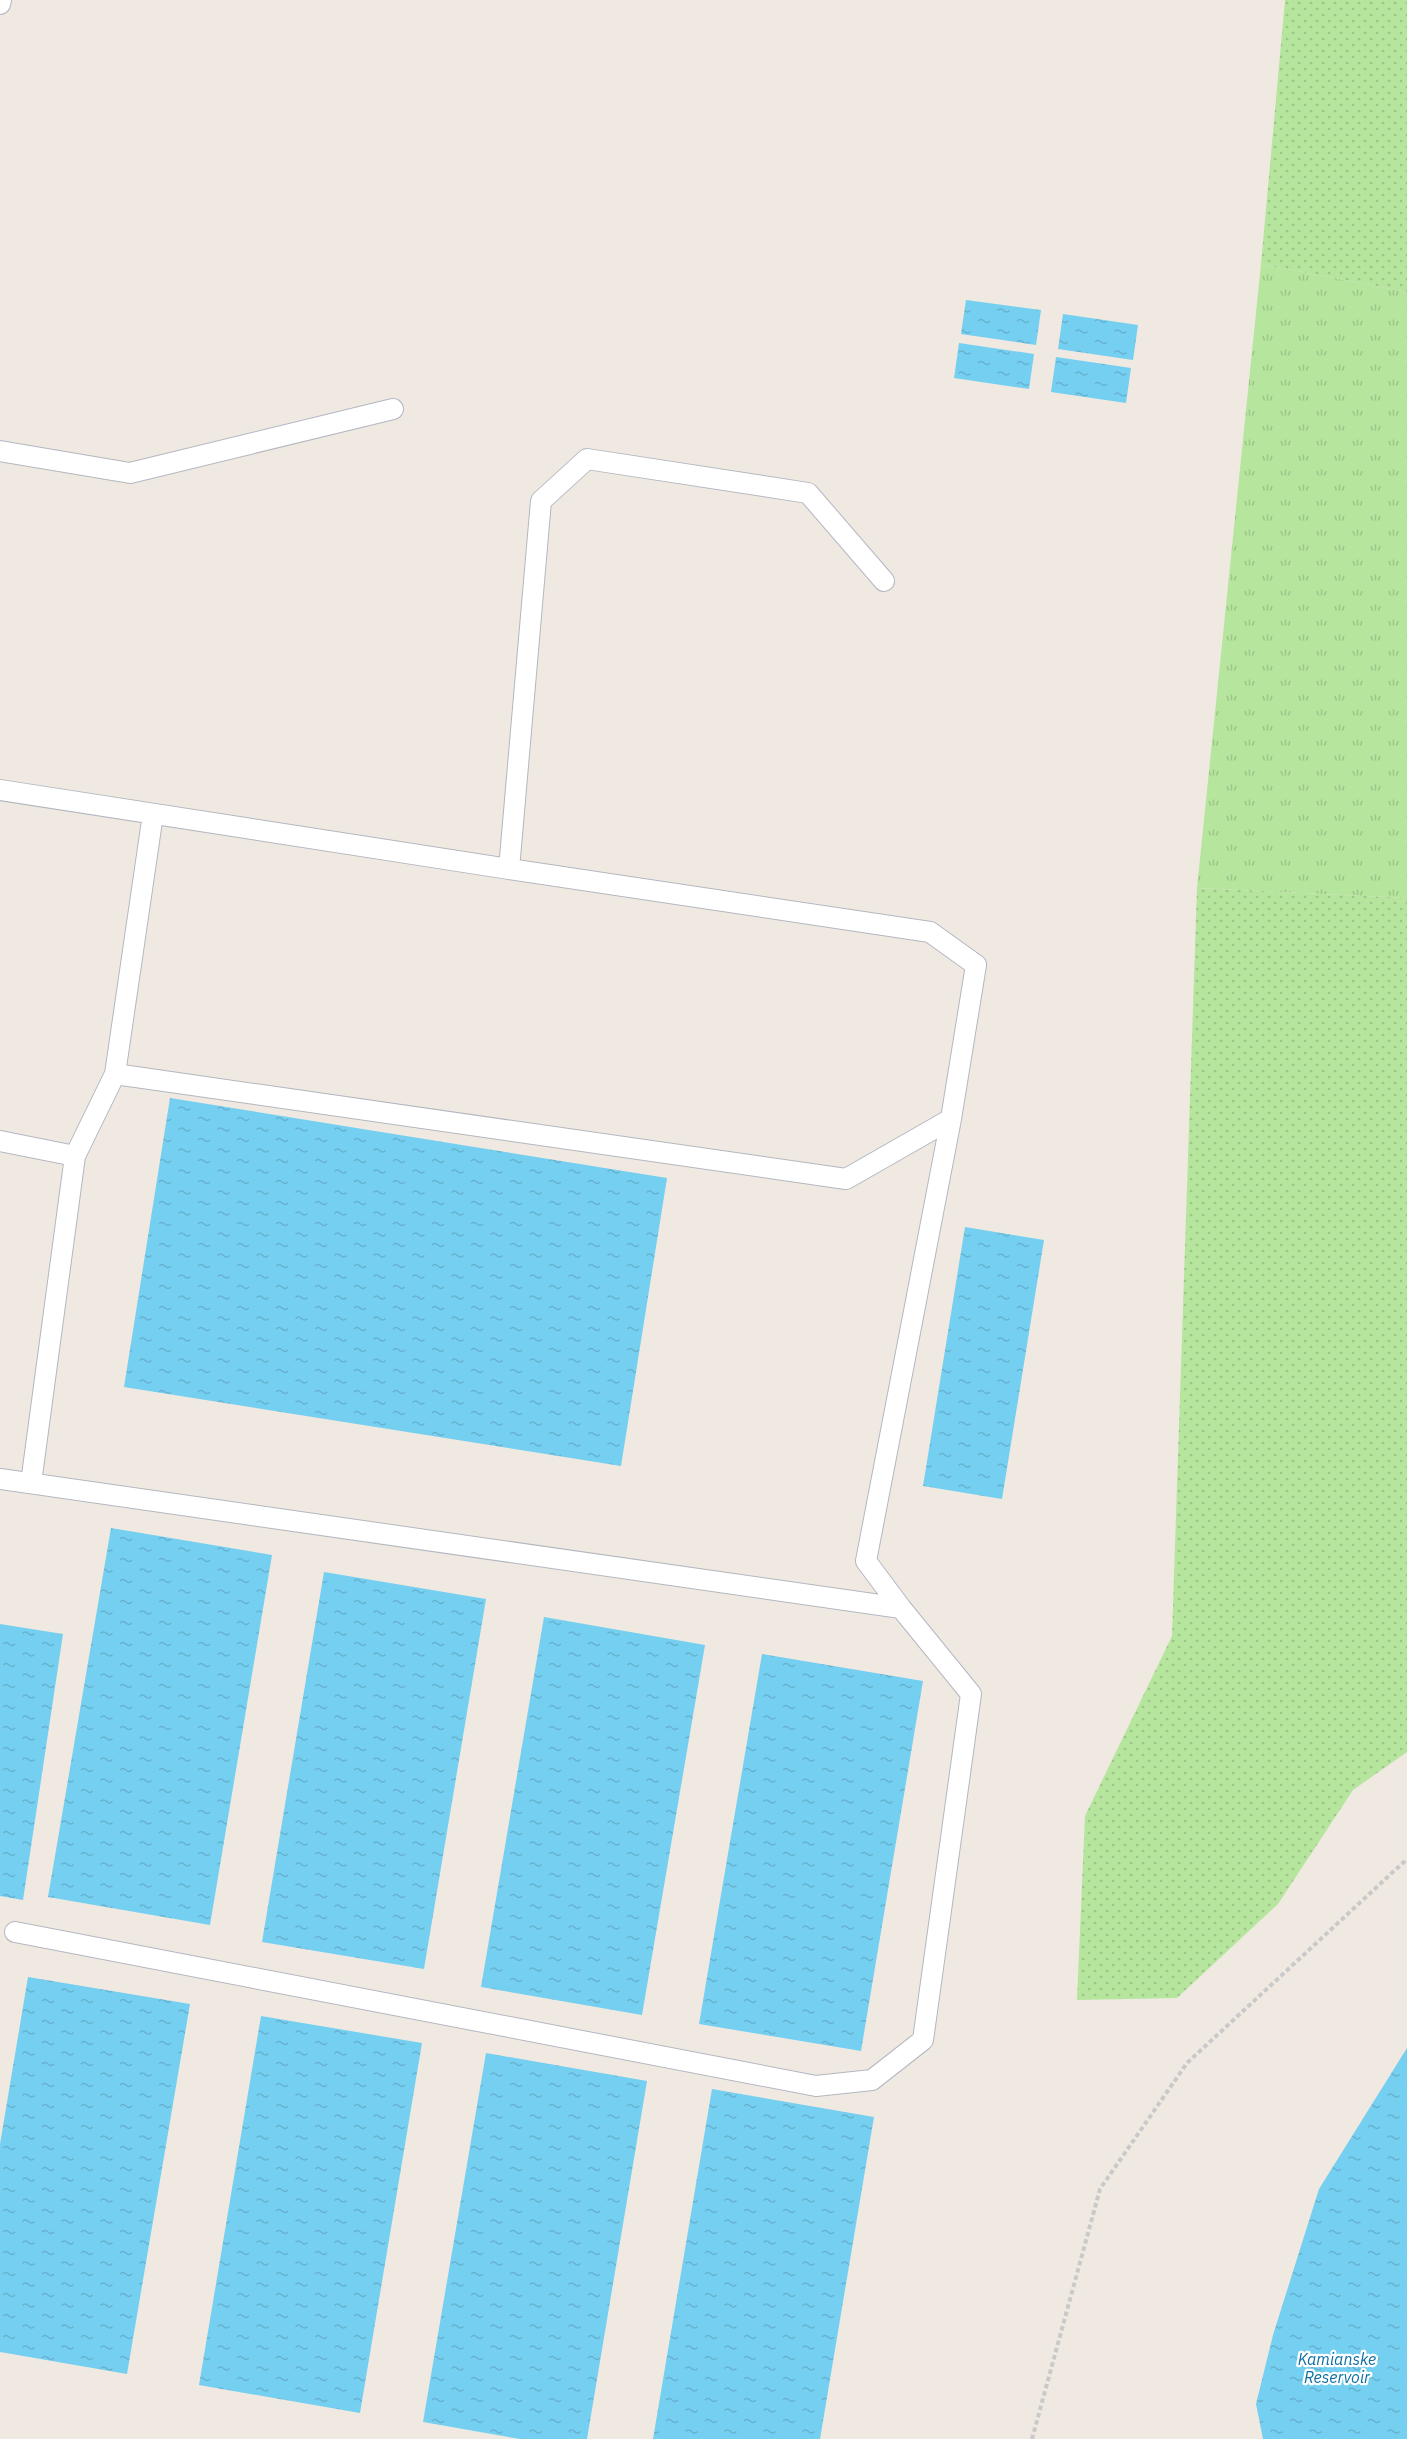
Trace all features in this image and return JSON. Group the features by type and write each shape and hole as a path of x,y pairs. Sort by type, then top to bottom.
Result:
{"lane":[{"path":"0,451 130,473 393,409"},
{"path":"509,869 541,501 587,459 808,493 884,581"},
{"path":"0,790 930,932 976,965 951,1119 866,1561 971,1694 923,2040 872,2079 816,2086 15,1932"},
{"path":"31,1483 75,1156 115,1074 153,814"},
{"path":"115,1074 846,1179 951,1119"},
{"path":"0,1141 75,1156"},
{"path":"0,1479 901,1608"}],"path":[{"path":"1032,2439 1100,2189 1187,2063 1407,1859"}],"green space":[{"path":"1285,0 1407,0 1407,292 1261,264"},
{"path":"1261,264 1407,292 1407,898 1197,888"},
{"path":"1197,888 1407,898 1407,1752 1353,1790 1278,1904 1177,1998 1077,2000 1085,1816 1172,1636"}],"water":[{"path":"966,300 1041,310 1036,345 961,334"},
{"path":"1063,314 1138,325 1133,360 1058,349"},
{"path":"959,343 1034,354 1029,389 954,378"},
{"path":"1056,357 1131,368 1126,403 1051,392"},
{"path":"170,1098 667,1178 621,1466 124,1387"},
{"path":"965,1227 1044,1240 1002,1499 923,1486"},
{"path":"111,1528 272,1555 210,1925 48,1897"},
{"path":"324,1572 486,1599 424,1969 262,1942"},
{"path":"544,1617 705,1645 642,2015 481,1987"},
{"path":"0,1624 63,1634 23,1900 0,1896"},
{"path":"762,1654 923,1681 861,2051 699,2024"},
{"path":"28,1977 190,2004 127,2374 0,2352 0,2144"},
{"path":"261,2016 422,2043 360,2413 199,2385"},
{"name":"Kamianske Reservoir","path":"1407,2048 1407,2439 1263,2439 1256,2404 1273,2335 1319,2189"},
{"path":"486,2053 647,2081 587,2439 520,2439 423,2422"},
{"path":"712,2089 874,2117 820,2439 653,2439"}]}
